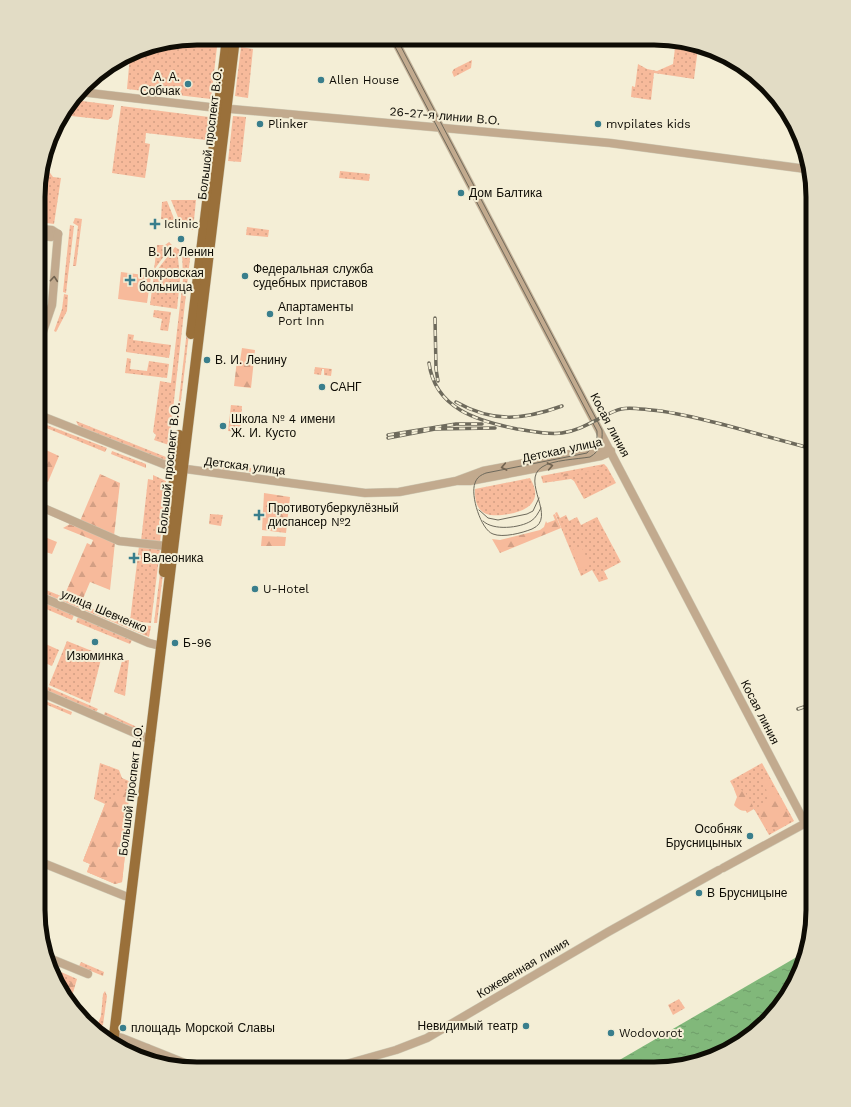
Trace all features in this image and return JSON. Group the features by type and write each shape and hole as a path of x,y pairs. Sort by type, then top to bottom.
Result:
{"main road":[{"name":"Большой проспект В.О.","path":"111,1035 222,108 226,45"},
{"name":"Большой проспект В.О.","path":"222,108 233,45"},
{"name":"Большой проспект В.О.","path":"158,645 166,546 180,469"}],"street":[{"name":"Косая линия","path":"397,45 805,823"},
{"name":"26-27-я линии В.О.","path":"87,93 222,108 623,144 803,169"},
{"path":"45,229 52,230 58,234"},
{"path":"45,236 51,237 58,234"},
{"path":"45,326 52,306 58,234"},
{"name":"Детская улица","path":"45,417 180,469 365,493 399,492 469,479 483,471 596,449 611,451"},
{"path":"45,509 119,541 166,546"},
{"name":"улица Шевченко","path":"45,598 158,645"},
{"path":"45,695 147,739"},
{"name":"Кожевенная линия","path":"353,1062 396,1050 426,1038 608,932 805,823"},
{"path":"45,864 128,897"},
{"path":"53,960 88,974"},
{"path":"131,1046 169,1059"}],"green space":[{"path":"217,45 211,99 127,89 129,61 148,53 177,46"},
{"path":"675,46 698,51 694,79 654,73 651,100 631,97 632,86 635,87 638,64 647,69 657,71 673,64"},
{"path":"241,47 253,49 248,98 235,96"},
{"path":"472,60 471,68 454,77 452,72 454,69"},
{"path":"80,101 114,105 112,117 108,120 69,116"},
{"path":"121,106 209,117 206,140 146,133 145,143 150,144 145,178 112,173"},
{"path":"233,116 246,117 241,162 228,161"},
{"path":"48,170 53,177 61,178 54,224 45,223 45,187"},
{"path":"340,171 370,174 369,181 339,178"},
{"path":"204,184 207,184 178,425 176,425"},
{"path":"171,200 196,200 193,230 182,227"},
{"path":"167,201 175,221 161,219 162,202"},
{"path":"75,218 82,219 76,266 73,266 78,226 73,223"},
{"path":"70,225 74,226 66,293 63,292"},
{"path":"247,227 269,230 268,237 246,235"},
{"path":"169,242 172,245 154,270 157,245 165,245"},
{"path":"175,247 180,250 178,257 180,280 177,309 150,305 154,274"},
{"path":"182,250 191,250 169,445 154,440 156,435 153,432 160,381 171,383 183,279"},
{"path":"121,272 151,276 147,303 118,299"},
{"path":"64,294 68,295 67,311 56,332 54,331 62,309"},
{"path":"154,310 171,312 168,331 160,330 162,319 153,317"},
{"path":"128,334 134,335 133,340 171,345 169,358 126,352"},
{"path":"242,348 255,350 251,388 234,386 237,360 240,361"},
{"path":"127,358 131,359 130,369 147,371 149,361 169,364 167,378 125,373"},
{"path":"315,367 332,369 331,376 324,375 324,369 322,369 321,375 314,374"},
{"path":"231,405 242,406 240,432 228,431"},
{"path":"76,421 166,457 165,461 79,427"},
{"path":"45,424 107,448 105,452 45,427"},
{"path":"45,451 59,456 48,482 45,481"},
{"path":"112,451 146,464 146,468 111,454"},
{"path":"215,464 251,468 251,472 214,468"},
{"path":"604,464 616,483 584,499 574,481 571,479 543,483 541,476"},
{"path":"603,466 603,469 545,480 544,478"},
{"path":"100,474 120,483 114,536 80,521"},
{"path":"153,475 166,481 160,543 141,541 148,479 153,480"},
{"path":"530,478 534,486 535,498 528,507 523,510 509,514 494,515 483,512 477,504 475,489"},
{"path":"264,493 290,497 286,533 262,530"},
{"path":"557,512 560,518 566,515 569,521 577,517 581,525 597,517 621,562 604,571 608,579 599,582 592,570 581,576 555,513"},
{"path":"210,514 223,515 221,526 209,524"},
{"path":"555,514 561,528 500,553 492,539 500,540 540,530 544,527 546,521 547,523 555,520 553,515"},
{"path":"70,524 115,542 110,590 90,582 82,601 65,594 87,543 91,545 93,540 63,528"},
{"path":"262,536 286,537 285,546 261,546"},
{"path":"45,537 57,542 52,554 45,552"},
{"path":"139,546 160,549 151,623 130,621"},
{"path":"581,546 590,565 580,569 572,550"},
{"path":"163,549 166,549 157,623 154,623"},
{"path":"45,589 80,604 79,608 45,594"},
{"path":"45,603 74,615 72,620 45,609"},
{"path":"85,606 128,623 151,626 149,637 84,610"},
{"path":"78,617 132,640 130,644 76,622"},
{"path":"67,641 102,655 90,703 49,685"},
{"path":"45,644 59,650 52,666 45,663"},
{"path":"129,660 125,696 114,692 122,661"},
{"path":"48,687 98,709 96,712 47,691"},
{"path":"45,701 72,712 71,715 45,704"},
{"path":"105,712 139,728 138,730 104,715"},
{"path":"100,763 119,770 122,778 131,782 121,854 125,855 122,882 115,884 87,872 90,864 83,861 105,804 94,799"},
{"path":"762,763 794,821 769,835 754,809 747,813 730,781"},
{"path":"767,777 792,820 776,830 766,826 756,809 769,799 764,782"},
{"path":"738,788 745,792 753,806 749,810 744,811 738,809 734,805 737,797 734,789"},
{"path":"121,791 130,793 121,854 125,855 122,882 115,884 87,872 90,864 83,861 105,804"},
{"path":"81,962 104,972 103,976 79,966"},
{"path":"58,971 77,979 72,996 65,986"},
{"path":"75,980 71,994 65,986 64,984"},
{"path":"105,991 107,996 103,1025 99,1026 98,1025 101,1016 103,994"},
{"path":"679,999 685,1008 673,1015 668,1005"}],"water":[{"path":"799,956 786,986 775,1002 754,1024 730,1042 703,1054 674,1061 616,1062"}],"tram line":[{"path":"394,45 597,431 597,441 587,453 486,473 477,479 474,488 475,503 484,526 493,534 497,535 518,533 532,529 539,524 541,508 536,490 536,473 542,467 552,463 590,457 600,446 602,430 400,45"},
{"path":"479,510 488,518 498,520 527,514 533,511 539,498"},
{"path":"483,521 493,526 514,527 533,520 541,508"}],"railway":[{"path":"435,318 436,369 438,381"},
{"path":"429,363 433,379 440,392 449,402 474,417 502,426 551,434 562,433 583,427 619,409 628,408 670,412 806,447"},
{"path":"456,402 470,409 483,413 508,417 534,414 562,406"},
{"path":"388,435 456,424 482,424"},
{"path":"388,438 435,429 495,428"},
{"path":"798,709 806,706"}],"place":[{"name":"Allen House","path":"321,80"},
{"name":"А. А. Собчак","path":"188,84"},
{"name":"Plinker","path":"260,124"},
{"name":"mvpilates kids","path":"598,124"},
{"name":"Дом Балтика","path":"461,193"},
{"name":"Iclinic","path":"155,224"},
{"name":"В. И. Ленин","path":"181,239"},
{"name":"Федеральная служба судебных приставов","path":"245,276"},
{"name":"Покровская больница","path":"130,280"},
{"name":"Апартаменты Port Inn","path":"270,314"},
{"name":"В. И. Ленину","path":"207,360"},
{"name":"САНГ","path":"322,387"},
{"name":"Школа № 4 имени Ж. И. Кусто","path":"223,426"},
{"name":"Противотуберкулёзный диспансер №2","path":"259,515"},
{"name":"Валеоника","path":"134,558"},
{"name":"U-Hotel","path":"255,589"},
{"name":"Изюминка","path":"95,642"},
{"name":"Б-96","path":"175,643"},
{"name":"Особняк Брусницыных","path":"750,836"},
{"name":"В Брусницыне","path":"699,893"},
{"name":"Невидимый театр","path":"526,1026"},
{"name":"площадь Морской Славы","path":"123,1028"},
{"name":"Wodovorot","path":"611,1033"}]}
